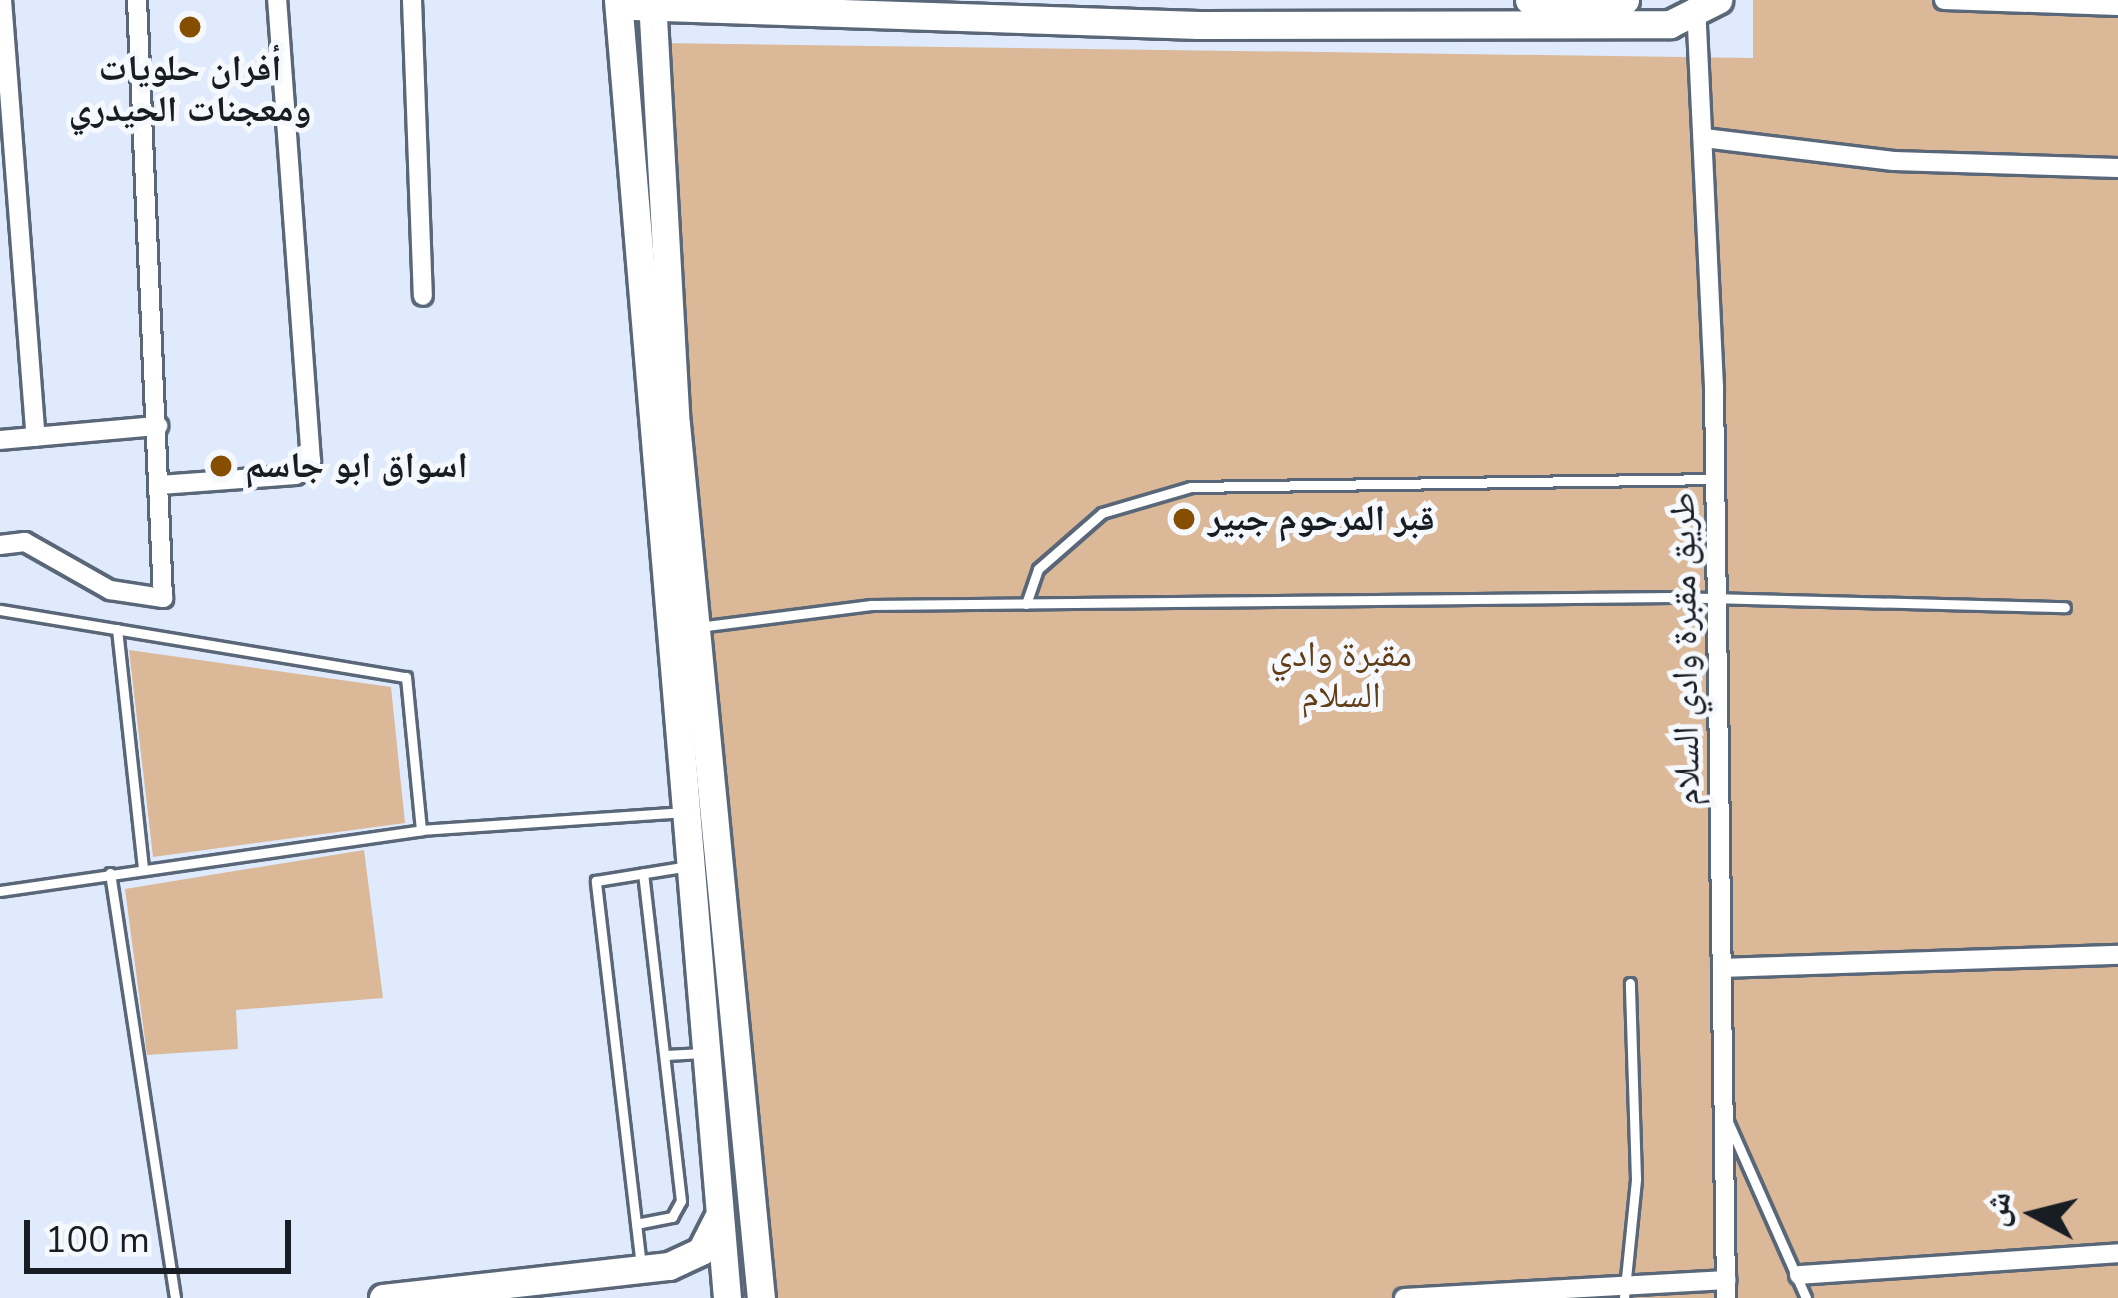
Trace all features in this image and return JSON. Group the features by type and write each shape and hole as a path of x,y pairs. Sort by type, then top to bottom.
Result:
{"main road":[{"path":"1529,0 1625,0"},
{"path":"727,1298 613,2 1201,13 1704,6"},
{"path":"652,4 693,627 761,1298"},
{"path":"383,1298 641,1271 701,1251 719,1215"}],"street":[{"path":"2,0 36,437"},
{"path":"0,545 25,542 110,590 164,598 137,0"},
{"path":"160,485 296,476 311,461 277,0"},
{"path":"412,0 423,296"},
{"path":"1944,0 2118,5"},
{"name":"طريق مقبرة وادي السلام","path":"1704,6 1716,479 1726,1289"},
{"path":"1704,138 1894,161 2118,168"},
{"path":"0,440 158,426"},
{"path":"1722,968 2118,955"},
{"path":"1799,1275 2118,1253"},
{"path":"1404,1298 1726,1289"}],"lane":[{"path":"1026,604 1038,569 1102,513 1192,487 1716,479"},
{"path":"693,627 871,605 1718,598 2065,607"},
{"path":"0,610 406,677 421,830"},
{"path":"117,629 143,867"},
{"path":"0,891 421,830 687,812"},
{"path":"641,1271 596,881 692,866"},
{"path":"110,873 175,1298"},
{"path":"636,1224 673,1216 681,1201 643,873"},
{"path":"1625,1292 1630,983"},
{"path":"666,1055 705,1053"},
{"path":"1724,1114 1807,1298"}],"green space":[{"name":"مقبرة وادي السلام","path":"1753,0 2118,0 2118,1298 765,1298 661,43 1753,58"},
{"path":"129,650 391,687 405,823 153,857"},
{"path":"364,850 383,998 236,1010 238,1049 147,1055 125,889"}],"place":[{"name":"أفران حلويات ومعجنات الحيدري","path":"190,27"},
{"name":"اسواق ابو جاسم","path":"221,466"},
{"name":"قبر المرحوم جبير","path":"1184,519"}]}
